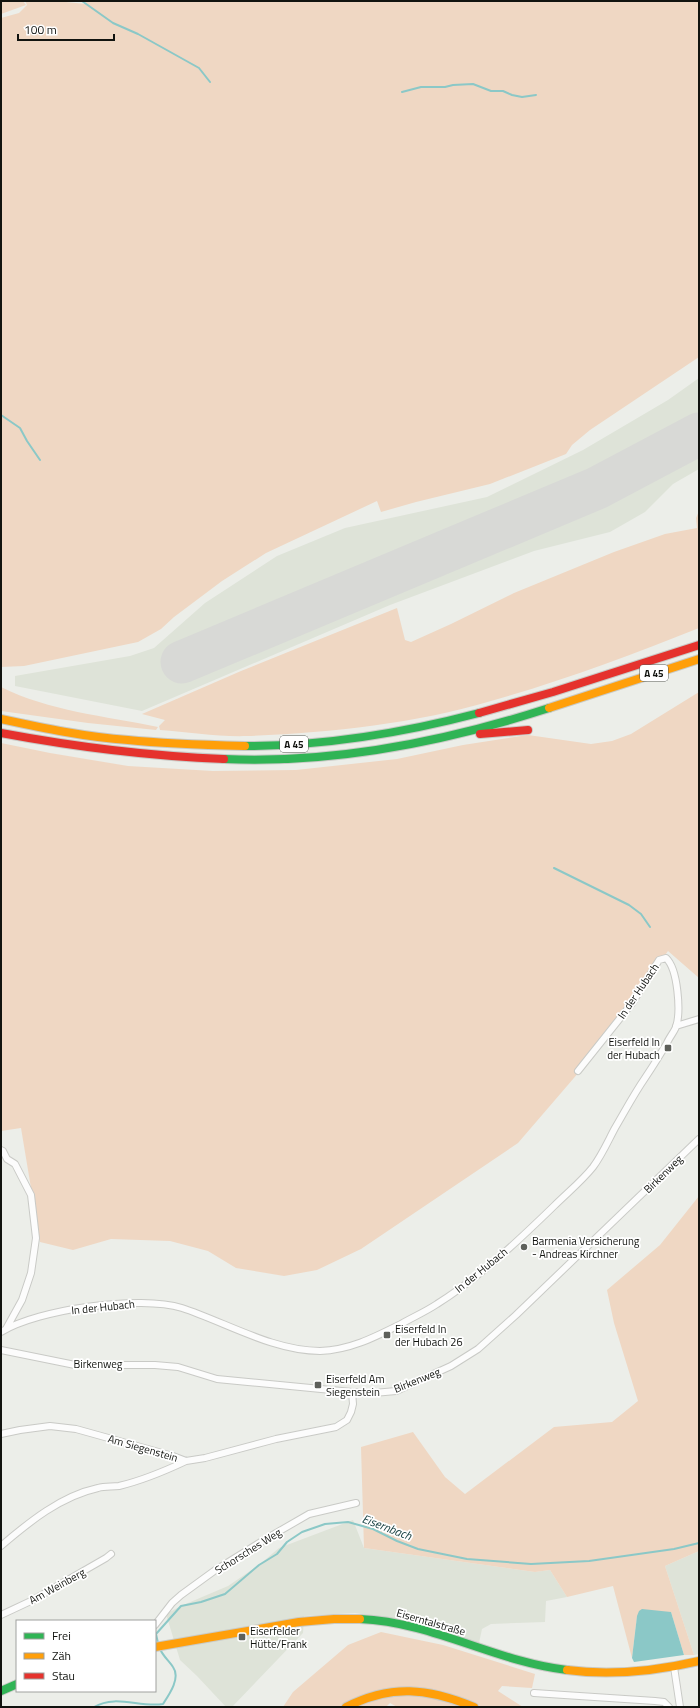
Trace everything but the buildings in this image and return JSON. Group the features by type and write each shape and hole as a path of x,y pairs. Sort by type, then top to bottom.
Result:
{"main road":[{"path":"661,656 699,639"},
{"name":"A 45","path":"1,719 127,741 181,745 280,745 346,740 387,735 504,708 661,656 699,645"},
{"name":"A 45","path":"1,734 78,748 181,759 251,760 304,758 390,748 451,736 508,721 699,659"},
{"path":"451,736 528,730"},
{"name":"Eiserntalstraße","path":"158,1647 286,1624 336,1618 386,1620 412,1626 509,1658 542,1666 569,1670 607,1673 640,1672 674,1667 699,1661"},
{"path":"1,1691 16,1684"},
{"path":"346,1707 373,1695 399,1690 413,1690 446,1696 474,1707"}],"street":[{"name":"In der Hubach","path":"4,1330 41,1317 65,1311 122,1303 151,1303 182,1309 239,1331 294,1348 320,1351 350,1347 367,1341 436,1305 476,1276 534,1226 590,1171 598,1160 631,1099 654,1065 676,1026 678,1003 675,974 669,960 662,958 659,960 633,1002 578,1071"},
{"path":"676,1026 699,1019"},
{"name":"Birkenweg","path":"1,1350 75,1365 155,1365 178,1368 217,1379 352,1392 374,1393 396,1391 451,1366 478,1349 516,1315 699,1139"},
{"path":"1,1150 3,1151 4,1160 15,1164 30,1195 36,1238 31,1274 22,1300 4,1330"},
{"name":"Am Siegenstein","path":"1,1434 50,1426 76,1429 186,1461 205,1458 276,1439 336,1426 347,1420 351,1412 354,1404 352,1392"},
{"path":"1,1546 42,1513 69,1498 98,1488 120,1486 172,1468 186,1461"},
{"name":"Schorsches Weg","path":"156,1624 172,1603 182,1595 214,1571 264,1540 309,1514 356,1503"},
{"name":"Am Weinberg","path":"1,1615 33,1600 111,1554"},
{"path":"674,1667 680,1707"},
{"path":"534,1693 655,1701 664,1702 669,1707"}],"shaded area":[{"path":"1,1 23,1 26,5 1,14"},
{"path":"25,1 56,1 86,4 86,1 699,1 699,357 590,430 572,445 566,454 490,484 381,512 377,501 266,553 222,581 174,617 161,629 138,642 24,666 1,667 1,18 19,13 27,5"},
{"path":"699,378 699,469 673,484 645,512 610,532 534,551 390,605 142,711 15,686 15,676 130,656 154,648 205,603 277,556 345,528 487,497 583,450 668,400"},
{"path":"699,511 699,628 622,658 544,685 462,709 432,716 339,730 277,735 215,735 160,730 159,726 165,720 142,714 241,671 397,608 405,640 411,642 514,593 614,552 665,534 697,528 696,518"},
{"path":"1,687 38,702 78,712 158,727 156,730 88,723 1,711"},
{"path":"699,692 699,978 668,951 598,1050 518,1143 361,1249 317,1270 284,1276 236,1268 208,1251 170,1241 111,1239 73,1250 40,1242 21,1128 1,1131 1,743 128,766 213,771 296,770 397,759 463,745 528,735 591,744 612,741 631,734"},
{"path":"699,1196 699,1551 665,1566 694,1655 684,1655 671,1612 637,1616 632,1658 613,1586 567,1597 550,1570 535,1572 364,1548 361,1447 413,1432 445,1477 465,1494 554,1427 612,1422 638,1401 614,1323 607,1290 660,1245"},
{"path":"353,1520 364,1548 535,1572 550,1570 567,1597 546,1601 545,1622 491,1624 482,1629 479,1643 415,1622 391,1618 355,1613 304,1616 303,1633 232,1707 226,1707 180,1660 166,1614 228,1586 259,1565 279,1548"},
{"path":"699,1551 699,1654 694,1655 665,1566"},
{"path":"381,1632 443,1645 535,1674 532,1688 502,1686 498,1691 523,1707 397,1707 390,1703 386,1707 283,1707 293,1692 348,1645"}],"water":[{"path":"642,1609 671,1612 684,1655 634,1662 632,1658 637,1616 639,1611"}],"waterway":[{"path":"82,1 113,23 138,34 199,68 210,82"},
{"path":"402,92 421,87 445,87 473,84 491,91 503,91 522,97 536,95"},
{"path":"1,415 20,428 40,460"},
{"path":"554,868 629,905 641,914 650,927"},
{"name":"Eisernbach","path":"158,1643 156,1634 181,1606 201,1602 225,1594 259,1565 277,1554 287,1542 302,1532 325,1524 348,1522 373,1529 397,1541 418,1549 467,1559 531,1564 589,1561 674,1549 699,1543"},
{"name":"Eisernbach","path":"94,1707 102,1703 119,1701 154,1705 163,1704 173,1686 176,1676 173,1667 160,1649"}],"runway":[{"path":"182,662 597,488 699,434"}],"traffic: fast":[{"path":"224,759 266,760 307,758 389,748 470,731 549,708"},
{"path":"245,746 304,744 363,737 421,727 479,713"},
{"path":"360,1619 413,1627 515,1659 541,1666 567,1670"},
{"path":"1,1691 16,1684"}],"traffic: slow":[{"path":"549,708 699,659"},
{"path":"1,719 64,732 112,739 245,746"},
{"path":"156,1647 299,1622 334,1619 360,1619"},
{"path":"567,1670 601,1673 634,1672 699,1661"},
{"path":"346,1707 379,1695 410,1691 441,1696 474,1707"}],"traffic: jam":[{"path":"479,713 553,692 699,645"},
{"path":"480,734 528,730"},
{"path":"1,733 57,743 112,750 167,756 224,759"}],"place":[{"name":"Eiserfeld In der Hubach","path":"668,1048"},
{"name":"Barmenia Versicherung - Andreas Kirchner","path":"524,1247"},
{"name":"Eiserfeld In der Hubach 26","path":"387,1335"},
{"name":"Eiserfeld Am Siegenstein","path":"318,1385"},
{"name":"Eiserfelder Hütte/Frank","path":"242,1637"}]}
